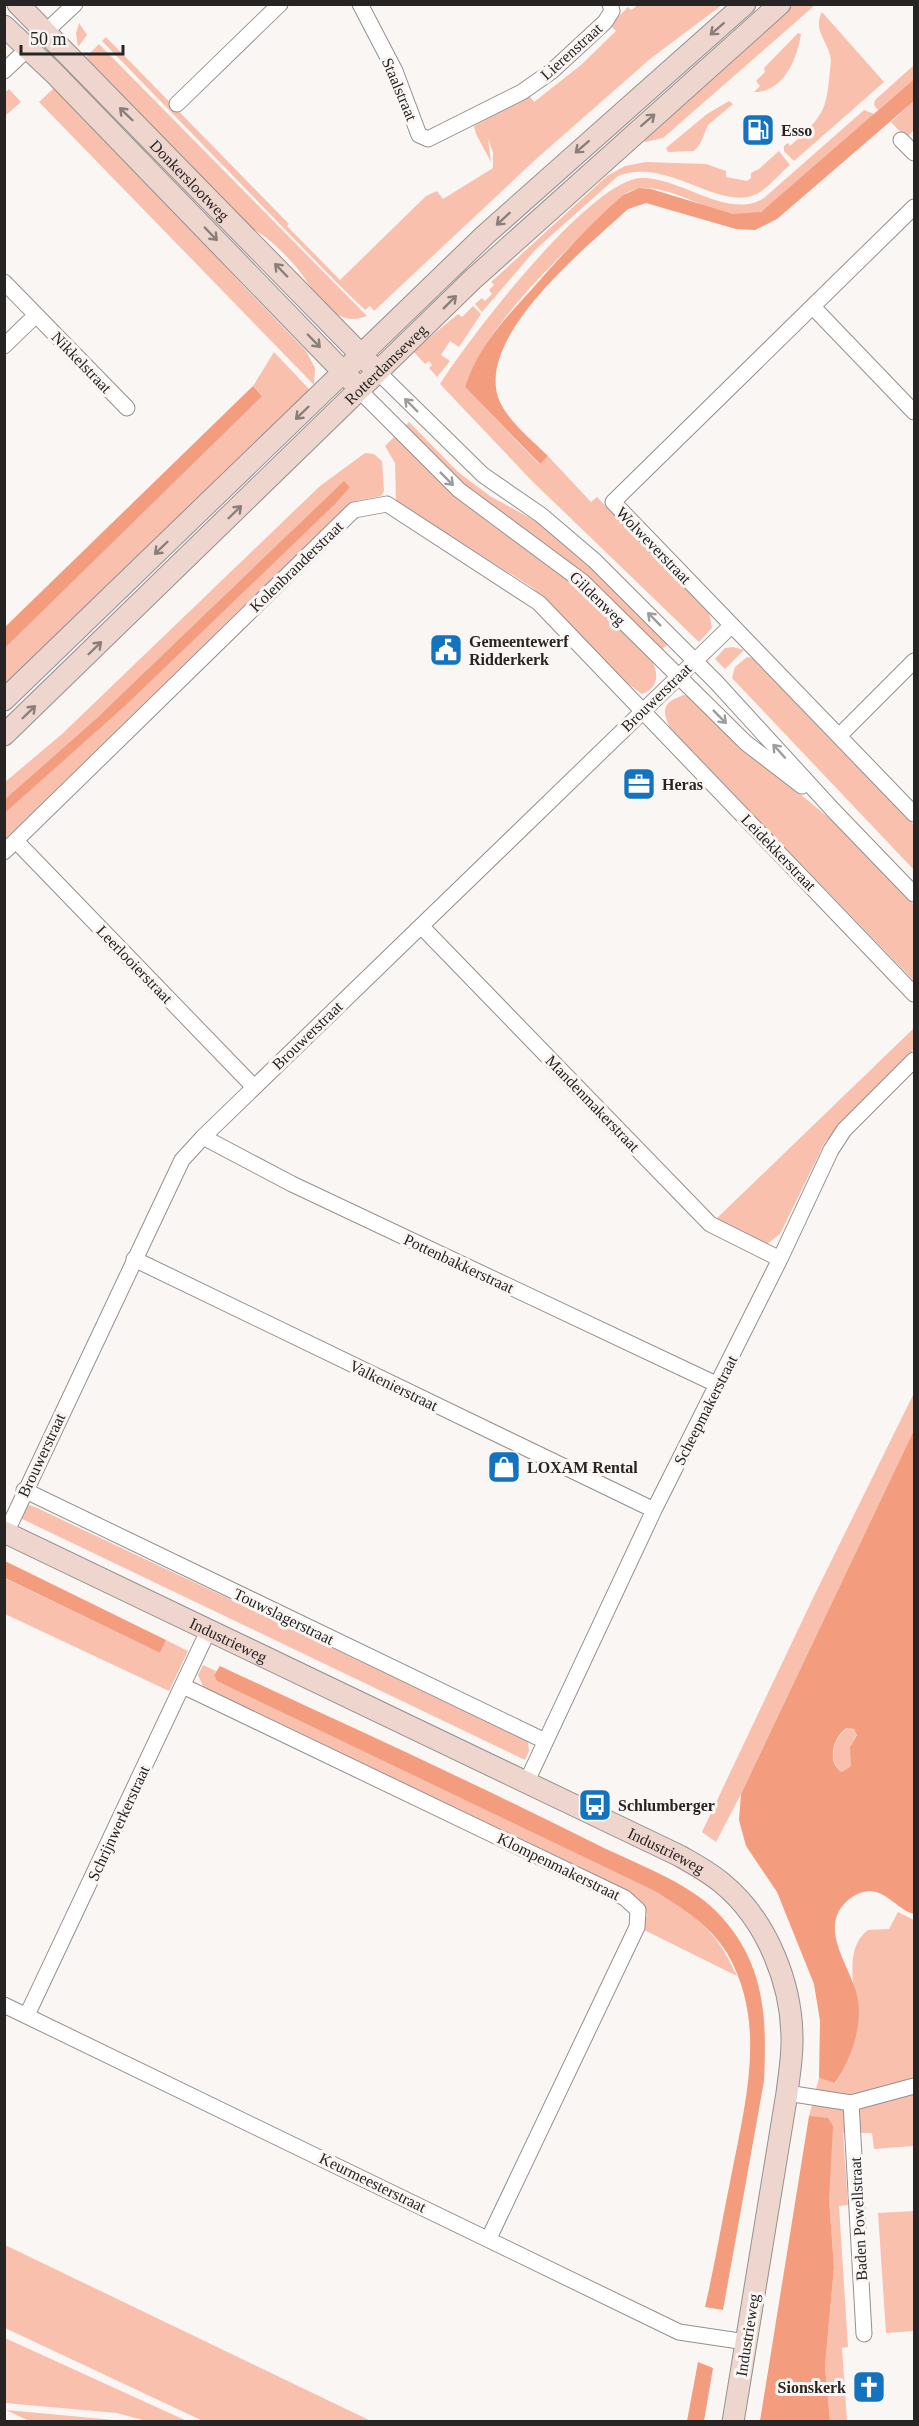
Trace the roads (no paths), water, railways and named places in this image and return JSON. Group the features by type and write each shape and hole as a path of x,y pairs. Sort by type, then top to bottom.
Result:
{"street":[{"name":"Donkerslootweg","path":"18,4 198,185 379,373"},
{"path":"4,70 75,4"},
{"path":"177,104 280,4"},
{"name":"Staalstraat","path":"360,4 395,71 419,135 429,139 522,92"},
{"name":"Lierenstraat","path":"522,92 552,71 604,22 612,11 610,4"},
{"name":"Rotterdamseweg","path":"4,700 537,187 745,4"},
{"name":"Rotterdamseweg","path":"4,735 540,217 780,4"},
{"name":"Donkerslootweg","path":"4,26 28,48 360,391"},
{"path":"901,140 915,153"},
{"name":"Wolweverstraat","path":"915,207 613,502 915,814"},
{"name":"Nikkelstraat","path":"4,282 127,408"},
{"path":"813,307 915,412"},
{"path":"4,346 36,315"},
{"name":"Gildenweg","path":"379,373 483,475 540,515 595,561 695,660 832,810 915,894"},
{"name":"Gildenweg","path":"360,391 459,490 495,519 566,566 746,743 832,810"},
{"name":"Kolenbranderstraat","path":"4,852 354,510 387,504 404,512 539,603 644,710"},
{"name":"Brouwerstraat","path":"5,1532 182,1160 254,1087 731,626"},
{"path":"839,736 915,662"},
{"name":"Leidekkerstraat","path":"644,710 915,994"},
{"name":"Leerlooierstraat","path":"16,841 254,1087"},
{"name":"Mandenmakerstraat","path":"420,926 710,1224 780,1259"},
{"name":"Scheepmakerstraat","path":"527,1781 654,1510 780,1259 831,1150 844,1130 915,1060"},
{"name":"Pottenbakkerstraat","path":"203,1137 292,1184 718,1384"},
{"name":"Valkenierstraat","path":"134,1259 654,1510"},
{"name":"Touwslagerstraat","path":"24,1490 545,1741"},
{"name":"Industrieweg","path":"5,1532 688,1860 723,1884 747,1910 777,1962 787,1989 792,2044 787,2093 733,2421"},
{"name":"Schrijnwerkerstraat","path":"27,2016 209,1629"},
{"name":"Klompenmakerstraat","path":"183,1686 626,1898 638,1910 637,1927 489,2238"},
{"name":"Keurmeesterstraat","path":"4,2005 679,2332 746,2342"},
{"path":"787,2093 851,2103 915,2086"},
{"name":"Baden Powellstraat","path":"851,2103 864,2334"}],"place":[{"name":"Esso","path":"758,130"},
{"name":"Gemeentewerf Ridderkerk","path":"446,650"},
{"name":"Heras","path":"639,784"},
{"name":"LOXAM Rental","path":"504,1467"},
{"name":"Schlumberger","path":"595,1805"},
{"name":"Sionskerk","path":"869,2387"}]}
